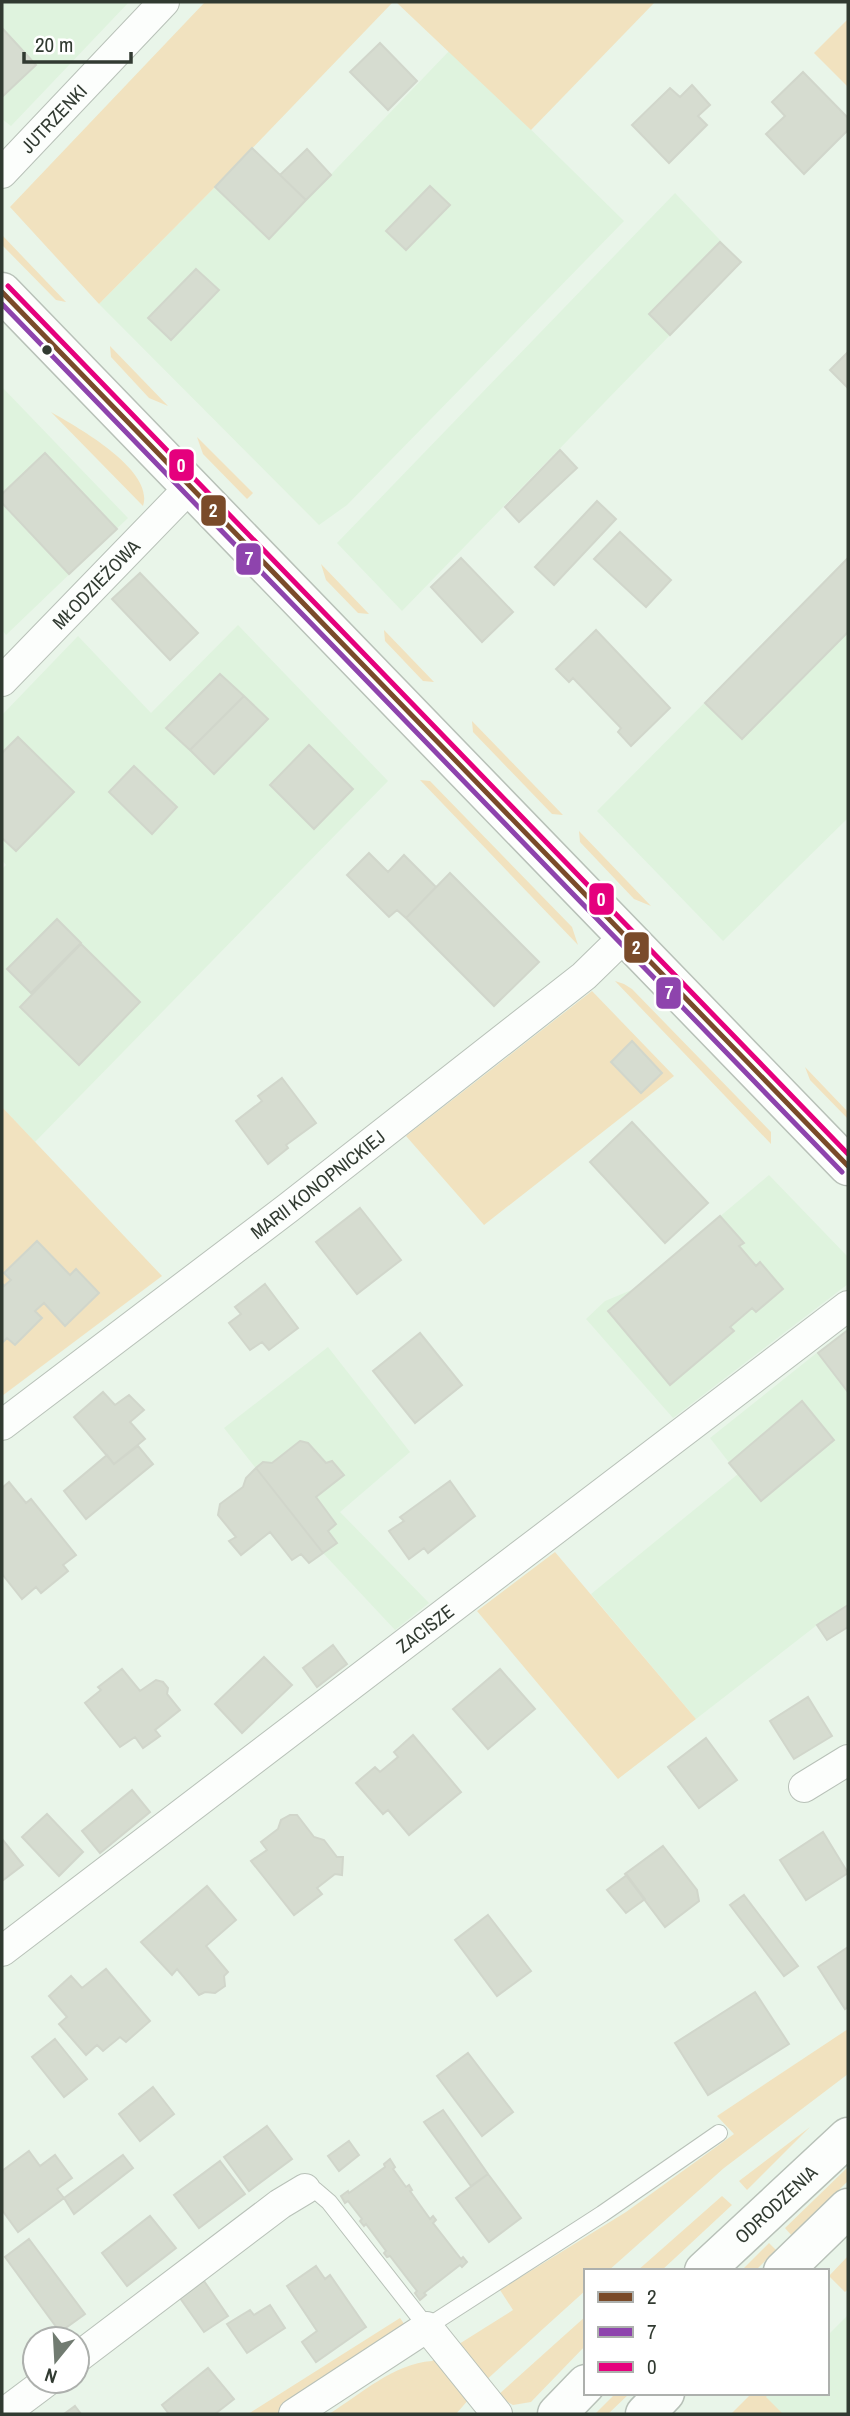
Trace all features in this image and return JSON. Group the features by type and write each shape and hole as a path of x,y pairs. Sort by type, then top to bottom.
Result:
{"main road":[{"path":"2,292 848,1166"},
{"name":"ODRODZENIA","path":"706,2269 848,2137"},
{"path":"785,2269 848,2208"},
{"path":"557,2414 584,2386"},
{"path":"645,2414 663,2395"}],"street":[{"name":"JUTRZENKI","path":"2,173 164,2"},
{"name":"MŁODZIEŻOWA","path":"2,681 190,487"},
{"name":"MARII KONOPNICKIEJ","path":"2,1425 288,1208 573,985 626,935"},
{"name":"ZACISZE","path":"2,1951 848,1306"},
{"path":"804,1787 848,1760"},
{"path":"91,2347 280,2204 305,2189"},
{"path":"294,2414 427,2327 498,2414"},
{"path":"3,2414 28,2395"}],"lane":[{"path":"305,2189 315,2190 329,2202 427,2327 602,2214 719,2133"}],"shaded area":[{"path":"2,2 129,2 11,126 2,119"},
{"path":"205,2 393,2 99,304 10,207"},
{"path":"396,2 655,2 531,130"},
{"path":"848,19 848,87 814,53"},
{"path":"450,50 624,221 347,505 319,525 99,304 215,187 269,239"},
{"path":"675,193 741,262 402,611 337,543"},
{"path":"2,235 66,302 56,300 3,246"},
{"path":"110,346 168,406 149,398 111,357"},
{"path":"2,387 128,518 6,635 2,630"},
{"path":"51,412 95,439 126,464 144,492 143,506"},
{"path":"197,437 253,493 247,499 203,454"},
{"path":"848,558 848,818 723,941 597,811"},
{"path":"321,564 369,614 358,613 326,580"},
{"path":"238,625 388,781 35,1142 2,1107 2,869 6,865 2,860 2,715 78,636 151,713"},
{"path":"384,630 434,682 423,681 385,641"},
{"path":"472,721 563,815 552,814 473,732"},
{"path":"420,780 430,781 572,927 578,945"},
{"path":"579,831 651,906 634,899 580,842"},
{"path":"615,981 632,989 771,1132 771,1144"},
{"path":"592,991 674,1076 484,1225 406,1136"},
{"path":"805,1067 848,1112 848,1119 810,1080"},
{"path":"2,1107 162,1276 2,1396"},
{"path":"769,1175 848,1257 848,1284 673,1418 586,1319 605,1301 634,1289"},
{"path":"848,1328 848,1605 817,1625 696,1719 591,1594 738,1474 710,1438"},
{"path":"328,1347 410,1452 340,1512 429,1603 395,1630 323,1553 224,1428"},
{"path":"555,1552 696,1719 618,1779 477,1611"},
{"path":"848,2029 848,2074 724,2168 610,2269 584,2269 584,2292 483,2383 456,2414 329,2414 391,2374 418,2363 432,2361 513,2310 500,2290 626,2212 734,2134 717,2116"},
{"path":"810,2127 747,2190 739,2181"},
{"path":"848,2167 848,2181 792,2236 785,2228"},
{"path":"722,2196 732,2205 663,2269 639,2269"},
{"path":"769,2243 776,2250 757,2269 743,2269"},
{"path":"848,2256 848,2289 845,2292 829,2276"},
{"path":"848,2315 848,2414 761,2414 754,2408 767,2395 829,2395 829,2334"},
{"path":"400,2318 407,2328 405,2331 277,2414 248,2414"},
{"path":"584,2318 584,2347 531,2402 513,2405 497,2396"},
{"path":"614,2395 628,2395 608,2414 595,2414"},
{"path":"750,2395 768,2395 766,2397 783,2414 731,2414"}],"building":[{"path":"2,28 36,65 2,97"},
{"path":"380,43 417,81 388,110 350,72"},
{"path":"803,72 848,118 848,130 804,174 766,134 785,116 772,102"},
{"path":"692,85 710,105 698,116 707,125 669,163 632,125 670,88 680,97"},
{"path":"252,148 306,200 269,239 215,187"},
{"path":"307,149 331,175 306,200 280,175"},
{"path":"430,186 450,205 406,250 386,231"},
{"path":"720,242 741,262 670,335 649,314"},
{"path":"196,269 219,290 171,340 148,318"},
{"path":"848,352 848,388 830,370"},
{"path":"560,450 577,468 519,522 505,507"},
{"path":"45,453 117,529 69,574 2,503 2,494"},
{"path":"597,501 616,519 554,585 535,567"},
{"path":"620,532 671,580 646,607 594,559"},
{"path":"461,558 513,612 482,642 431,587"},
{"path":"848,558 848,632 742,739 705,703"},
{"path":"140,573 198,633 170,660 112,599"},
{"path":"596,630 670,708 631,746 618,732 621,728 573,678 569,682 556,669"},
{"path":"220,674 244,696 190,750 166,728"},
{"path":"244,696 268,719 214,774 190,750"},
{"path":"18,737 74,792 16,851 2,838 2,753"},
{"path":"309,745 353,789 314,829 270,785"},
{"path":"134,766 177,807 152,834 109,792"},
{"path":"369,853 388,872 404,855 436,887 406,918 397,910 389,917 347,875"},
{"path":"450,873 539,962 494,1006 406,918"},
{"path":"57,919 81,943 31,993 7,969"},
{"path":"81,944 140,1002 79,1065 20,1007"},
{"path":"632,1041 662,1073 641,1093 611,1062"},
{"path":"282,1078 316,1123 286,1145 288,1148 268,1164 236,1121 262,1101 258,1096"},
{"path":"632,1122 708,1203 665,1243 590,1162"},
{"path":"360,1208 401,1260 357,1294 316,1242"},
{"path":"720,1216 744,1243 739,1246 756,1266 760,1262 783,1289 756,1312 752,1308 730,1327 734,1331 670,1385 608,1311"},
{"path":"37,1241 70,1275 76,1269 99,1293 65,1326 44,1303 35,1311 42,1318 15,1345 7,1338 2,1343 2,1283 4,1286 11,1280 4,1273"},
{"path":"265,1284 298,1328 269,1350 262,1342 250,1350 229,1323 241,1314 235,1307"},
{"path":"848,1330 848,1392 818,1353"},
{"path":"420,1333 462,1385 415,1423 373,1371"},
{"path":"103,1392 115,1405 129,1395 144,1410 130,1422 145,1439 114,1464 74,1417"},
{"path":"802,1401 834,1440 761,1501 729,1463"},
{"path":"300,1441 308,1443 326,1463 332,1461 344,1475 316,1497 336,1524 328,1531 337,1543 323,1553 256,1468 263,1462 272,1463"},
{"path":"138,1446 153,1464 86,1519 64,1491 107,1455 114,1464"},
{"path":"256,1468 323,1553 309,1563 301,1554 292,1560 270,1532 241,1555 229,1541 236,1537 218,1515 220,1504 243,1487 246,1478"},
{"path":"450,1481 475,1516 428,1553 424,1548 409,1559 389,1531 404,1521 400,1517"},
{"path":"9,1482 26,1503 31,1499 76,1555 63,1565 68,1571 41,1593 36,1587 22,1599 2,1574 2,1488"},
{"path":"848,1605 848,1627 827,1640 817,1625"},
{"path":"333,1645 347,1664 317,1687 303,1668"},
{"path":"264,1657 292,1685 242,1733 215,1704"},
{"path":"122,1669 140,1691 156,1680 163,1682 168,1688 167,1694 180,1710 155,1730 160,1736 143,1748 135,1737 120,1747 85,1703 101,1690 98,1687"},
{"path":"500,1669 535,1709 488,1749 453,1709"},
{"path":"808,1697 832,1736 794,1759 770,1721"},
{"path":"413,1735 461,1792 409,1835 388,1810 383,1814 356,1783 375,1767 380,1772 398,1757 394,1752"},
{"path":"706,1738 737,1780 699,1808 668,1767"},
{"path":"132,1790 150,1812 100,1853 82,1831"},
{"path":"47,1814 83,1852 59,1876 22,1837"},
{"path":"297,1815 314,1837 324,1840 337,1857 343,1857 342,1875 335,1874 317,1888 322,1894 294,1915 251,1861 267,1850 261,1842 278,1829 281,1820"},
{"path":"823,1832 848,1873 806,1900 780,1860"},
{"path":"2,1839 23,1865 2,1881"},
{"path":"663,1846 697,1890 699,1901 665,1927 625,1874"},
{"path":"627,1875 645,1899 626,1913 607,1890"},
{"path":"207,1886 236,1920 206,1946 228,1972 224,1976 225,1986 215,1993 205,1992 199,1995 177,1969 172,1975 141,1942"},
{"path":"744,1895 798,1966 784,1976 730,1905"},
{"path":"488,1915 531,1971 497,1996 455,1940"},
{"path":"848,1947 848,2007 845,2009 818,1967"},
{"path":"106,1969 150,2021 126,2042 120,2037 103,2051 97,2045 86,2055 59,2024 67,2017 49,1996 71,1976 82,1988"},
{"path":"755,1992 789,2044 708,2095 675,2043"},
{"path":"55,2039 87,2079 64,2097 32,2057"},
{"path":"468,2053 513,2112 482,2136 437,2076"},
{"path":"153,2087 174,2114 140,2141 119,2114"},
{"path":"443,2110 488,2174 471,2186 424,2122"},
{"path":"267,2126 292,2159 249,2191 224,2157"},
{"path":"349,2141 359,2155 339,2171 328,2156"},
{"path":"29,2151 40,2166 55,2155 72,2178 57,2189 64,2198 18,2232 2,2210 2,2171"},
{"path":"123,2155 133,2168 74,2214 64,2198"},
{"path":"390,2159 395,2167 393,2169 406,2187 409,2185 412,2190 410,2191 430,2219 433,2216 436,2220 433,2223 461,2259 463,2257 467,2262 424,2293 426,2295 420,2300 415,2293 417,2291 390,2256 387,2257 384,2253 386,2251 366,2224 364,2226 360,2221 362,2219 348,2201 345,2203 341,2196 385,2167 384,2164"},
{"path":"220,2161 245,2194 199,2228 174,2195"},
{"path":"488,2174 521,2218 489,2242 456,2198"},
{"path":"150,2216 176,2248 127,2286 102,2253"},
{"path":"29,2239 85,2314 70,2325 55,2325 5,2257"},
{"path":"316,2266 325,2279 330,2275 366,2327 316,2362 302,2342 317,2331 287,2286"},
{"path":"204,2281 228,2316 204,2332 180,2298"},
{"path":"270,2305 285,2328 247,2353 227,2324 250,2310 254,2315"},
{"path":"208,2368 234,2399 215,2414 169,2414 162,2405"},
{"path":"75,2406 81,2414 64,2414"}],"transit line":[{"name":"0","path":"8,286 848,1154"},
{"name":"2","path":"2,292 848,1166"},
{"name":"7","path":"2,304 842,1172"}]}
